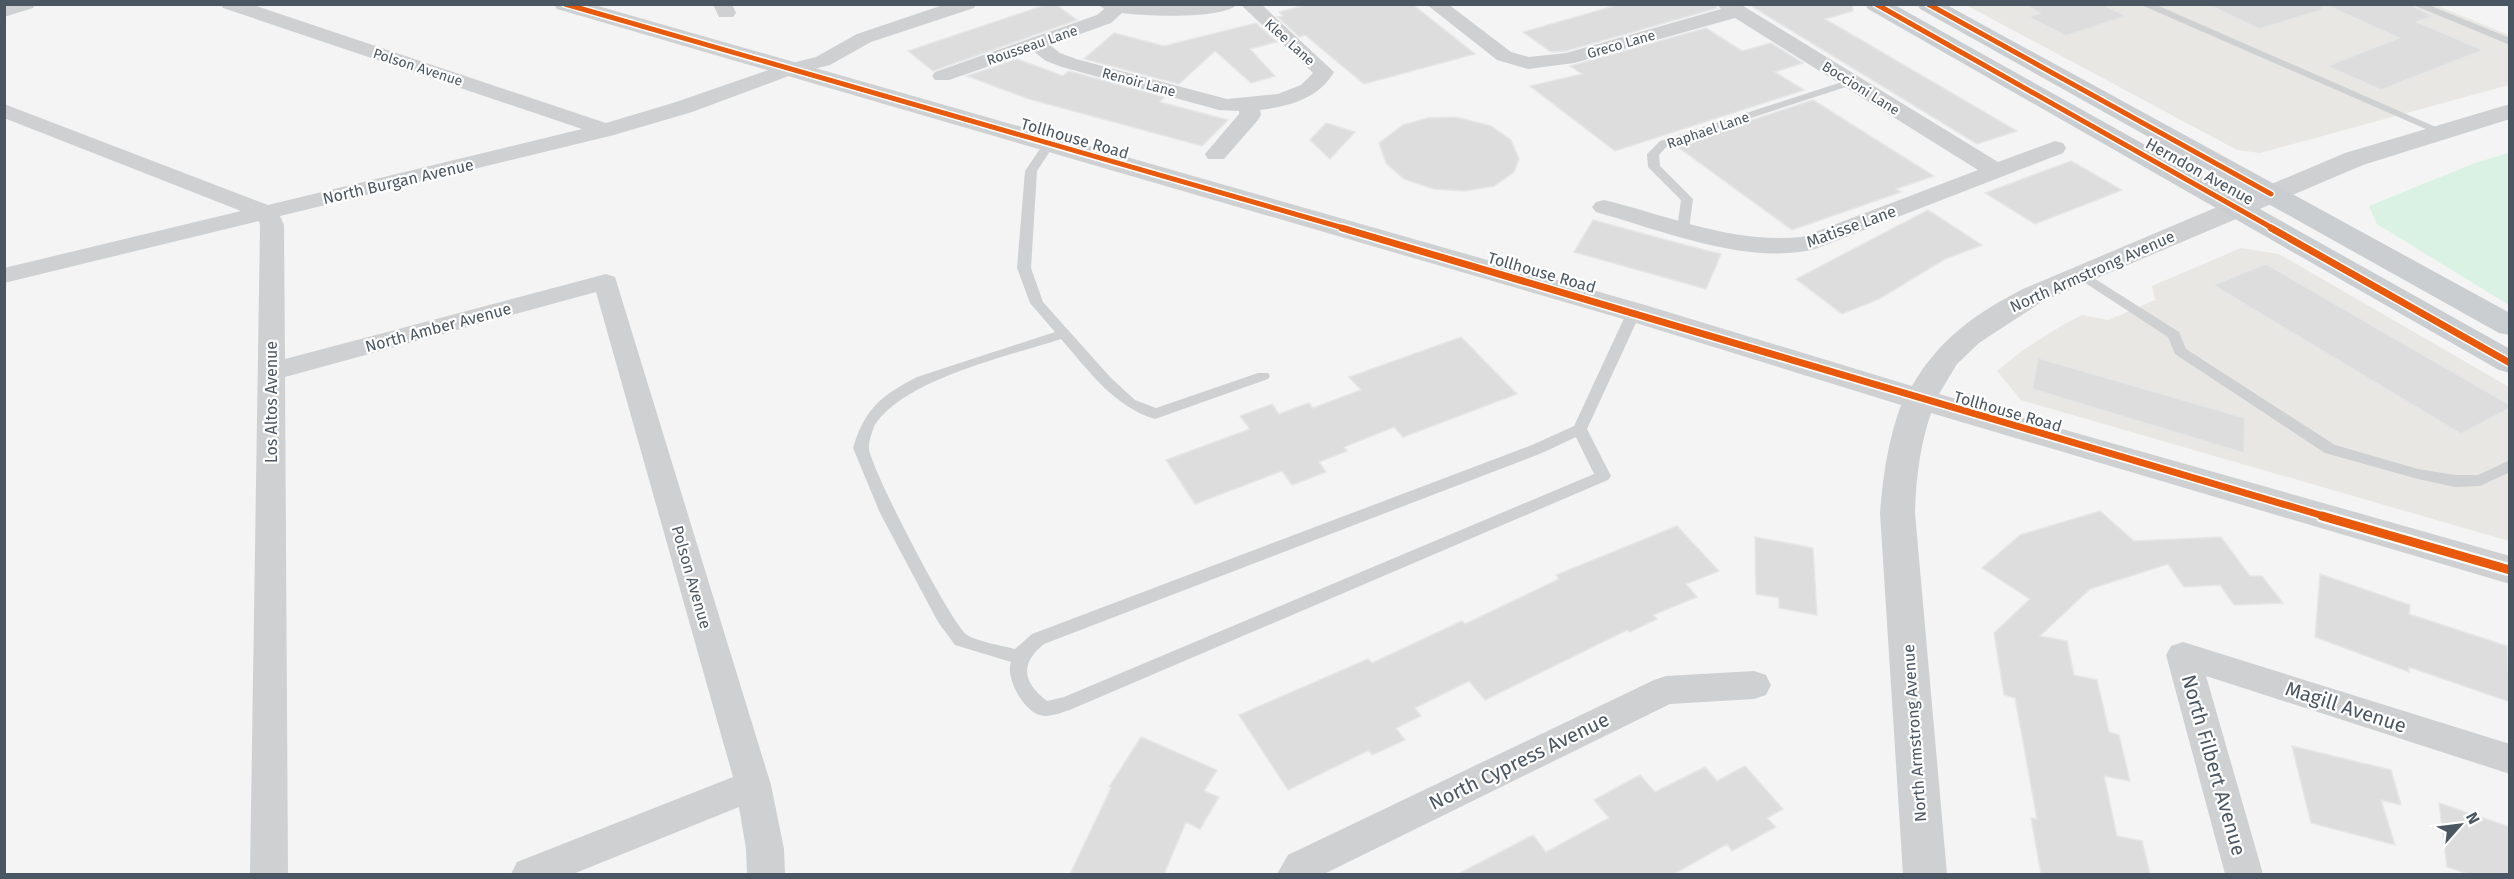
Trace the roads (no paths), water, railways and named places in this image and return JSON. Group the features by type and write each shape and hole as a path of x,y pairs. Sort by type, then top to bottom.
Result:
{"main road":[{"name":"Herndon Avenue","path":"1876,4 2510,363"},
{"name":"Herndon Avenue","path":"1928,4 2510,326"}],"street":[{"path":"4,11 26,4"},
{"name":"Polson Avenue","path":"230,4 606,130"},
{"name":"Tollhouse Road","path":"566,4 787,70 1634,312 1919,399 2510,570"},
{"path":"912,16 935,4"},
{"path":"912,16 967,4"},
{"path":"1112,6 1173,11 1228,4"},
{"name":"Klee Lane","path":"1249,4 1324,72 1320,82"},
{"name":"Greco Lane","path":"1435,4 1504,56 1528,63 1567,59 1732,8"},
{"name":"Rousseau Lane","path":"942,76 1104,19 1112,6"},
{"name":"Boccioni Lane","path":"1732,8 1996,171"},
{"name":"North Burgan Avenue","path":"4,276 606,130 684,107 787,70 823,61 864,38 912,16"},
{"name":"Renoir Lane","path":"1037,44 1053,57 1069,63 1227,105 1248,105 1304,94 1320,82"},
{"path":"1216,154 1250,116 1248,105"},
{"path":"4,110 267,213"},
{"name":"North Armstrong Avenue","path":"1925,874 1897,513 1904,449 1919,399 1937,369 1965,338 1998,314 2081,274 2354,159 2510,111"},
{"name":"Matisse Lane","path":"1604,207 1743,245 1775,247 1806,244 2055,148"},
{"name":"Los Altos Avenue","path":"267,213 272,225 269,874"},
{"name":"Polson Avenue","path":"606,282 753,785 765,849 766,874"},
{"name":"North Amber Avenue","path":"271,372 606,282"},
{"name":"Magill Avenue","path":"2183,655 2510,759"},
{"name":"North Filbert Avenue","path":"2183,655 2244,874"},
{"name":"North Cypress Avenue","path":"1296,874 1301,867 1666,690 1754,685"},
{"path":"530,874 753,785"}],"lane":[{"path":"2144,4 2439,131"},
{"path":"2416,4 2510,42"},
{"name":"Raphael Lane","path":"1683,229 1688,199 1654,167 1653,154 1664,143 1851,82"},
{"path":"1048,145 1031,171 1024,268 1037,303 1106,381 1130,403 1155,414 1263,376"},
{"path":"2081,274 2174,334 2180,351 2330,449 2418,474 2455,481 2480,480 2510,465"},
{"path":"1580,429 1602,476 1066,704 1044,709 1027,696 1017,669 1023,651 1038,639 1538,449 1580,429 1634,312"},
{"path":"1020,658 961,640 944,617 888,513 861,448 868,423 901,391 922,380 1065,333"}]}
